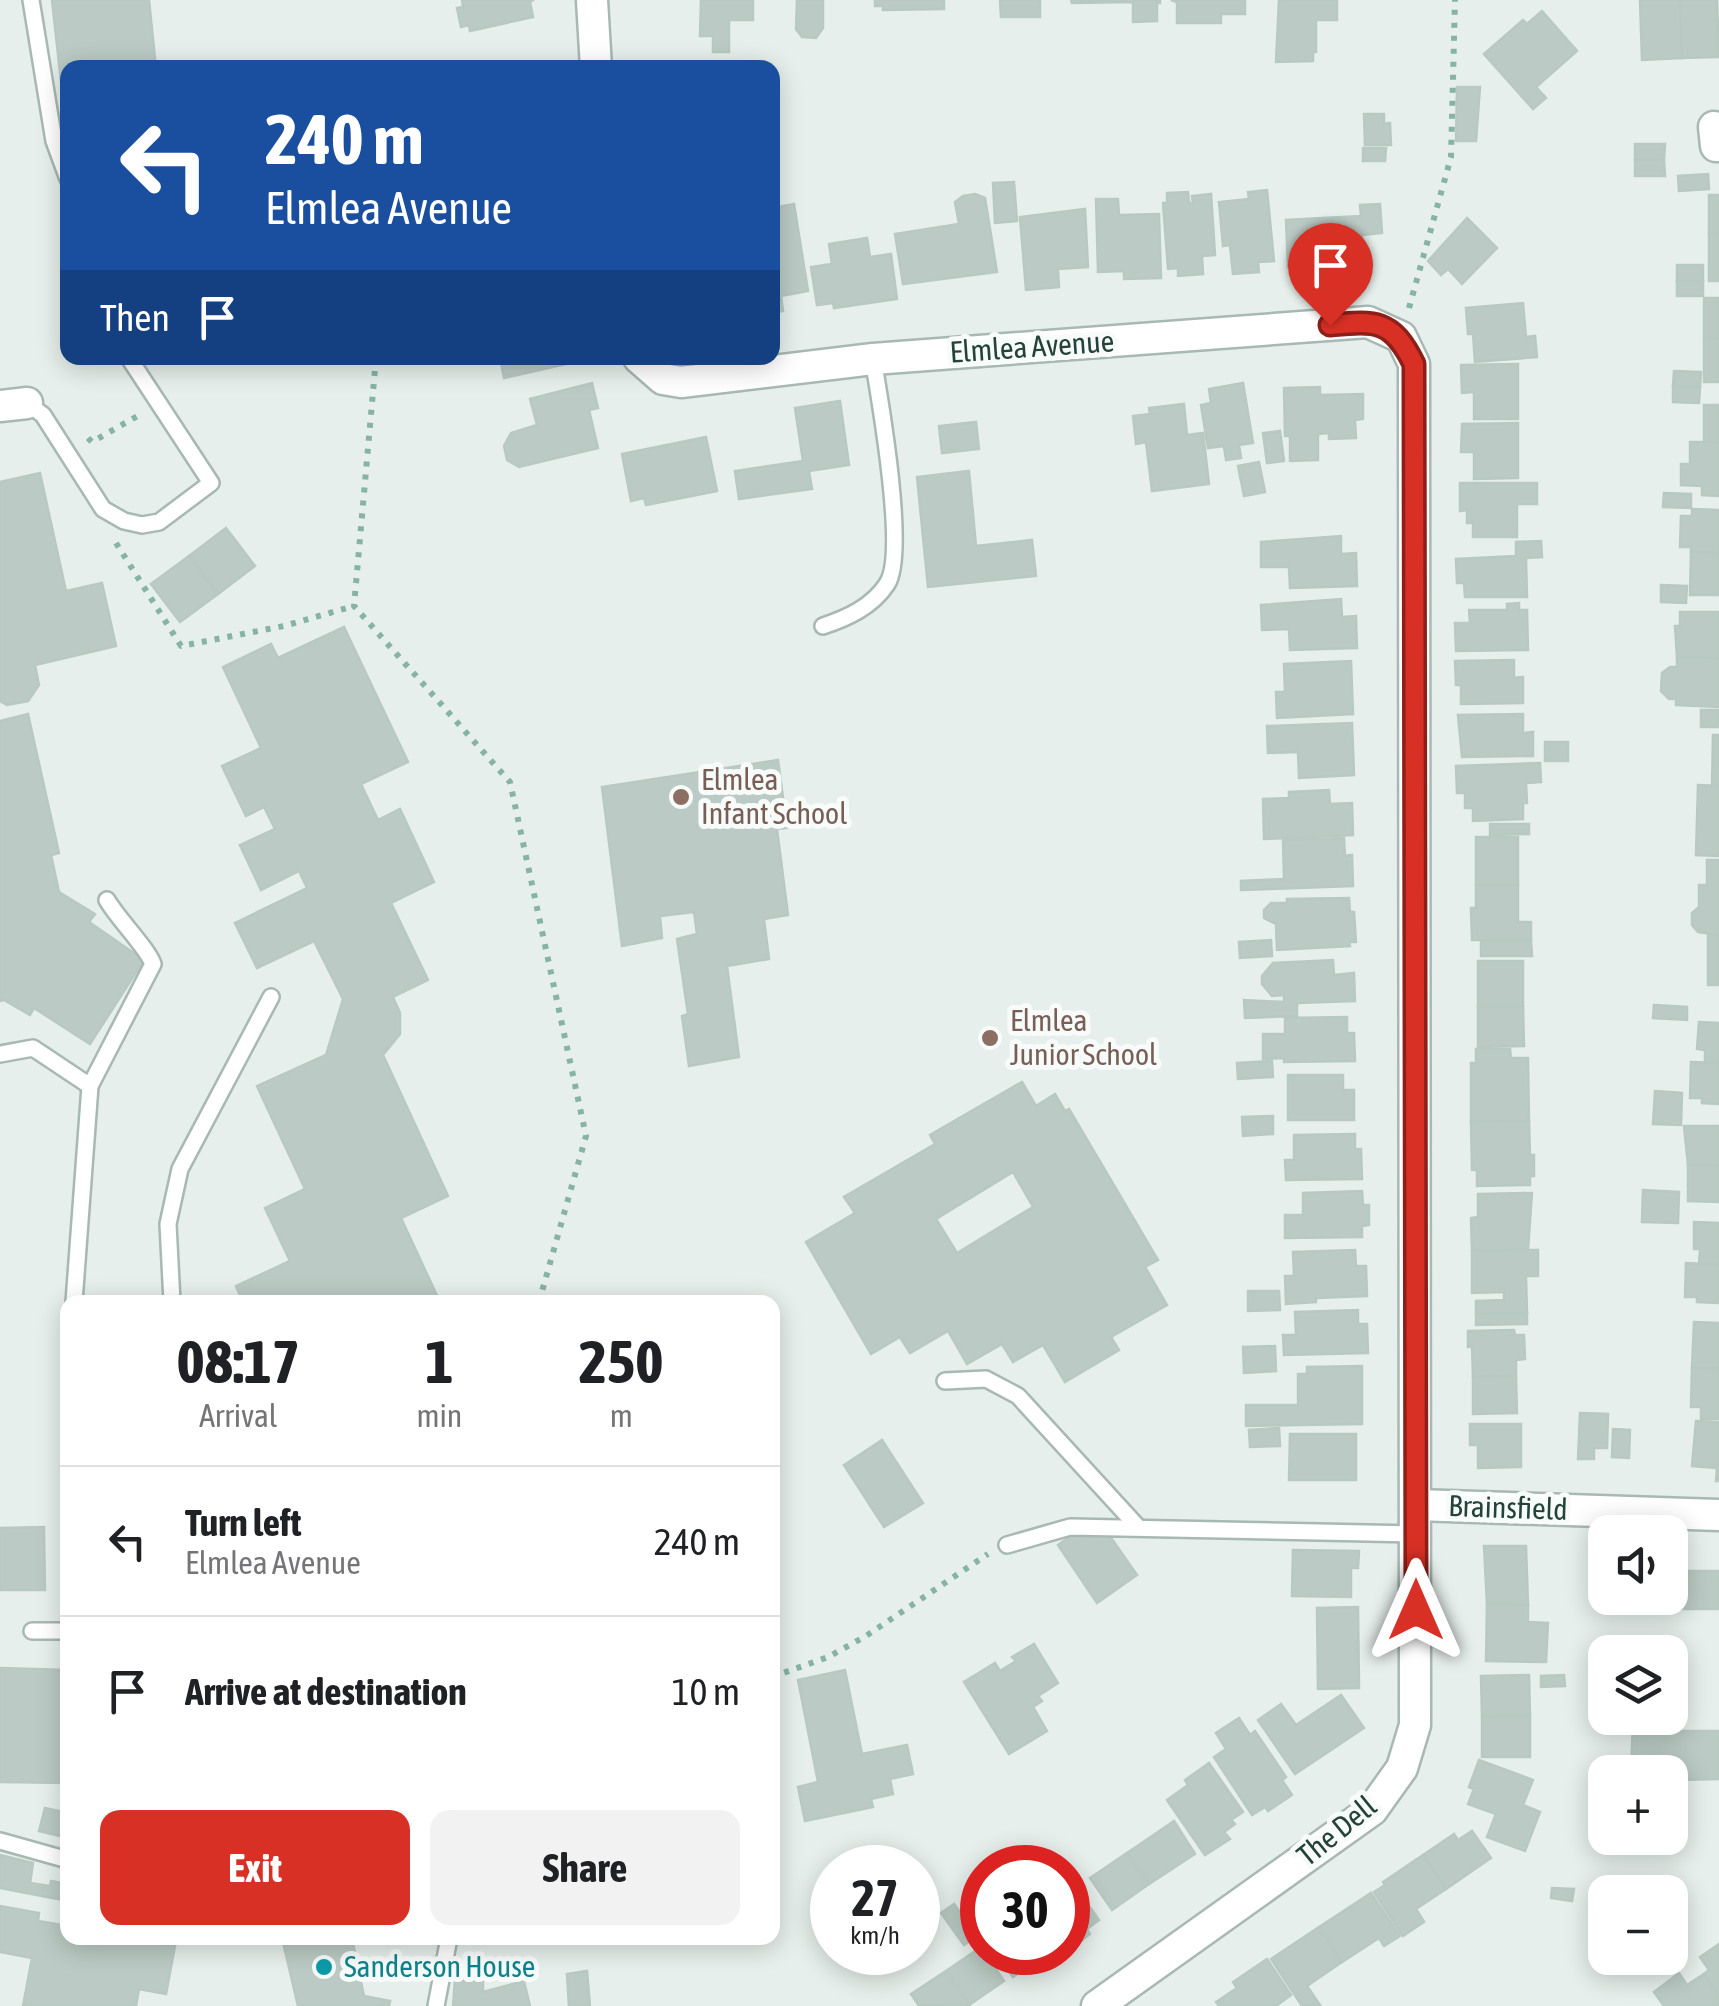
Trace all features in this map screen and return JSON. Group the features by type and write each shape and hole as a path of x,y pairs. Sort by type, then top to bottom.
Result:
{"street":[{"path":"592,0 596,60"},
{"name":"Elmlea Avenue","path":"647,365 663,379 681,382 873,359 1368,322 1407,351"},
{"name":"The Dell","path":"1096,2006 1372,1810 1402,1768 1416,1725 1407,351"},
{"name":"Brainsfield","path":"1416,1519 1719,1516"}],"lane":[{"path":"32,0 54,141 60,157"},
{"path":"823,626 851,617 870,601 888,583 896,556 885,435 873,359"},
{"path":"13,404 43,415 104,509 124,522 159,522 211,483 134,365"},
{"path":"75,1295 90,1086 153,964 150,953 120,923 107,900"},
{"path":"172,1295 168,1224 180,1169 271,996"},
{"path":"0,1054 33,1048 90,1086"},
{"path":"945,1380 986,1379 1018,1396 1137,1526"},
{"path":"1007,1544 1070,1527 1416,1519"},
{"path":"32,1630 60,1631"},
{"path":"0,1841 60,1858"},
{"path":"436,2006 448,1945"}],"path":[{"path":"1407,351 1451,157 1456,0"},
{"path":"375,365 354,606 510,782 586,1136 541,1295"},
{"path":"206,641 284,626 354,606"},
{"path":"780,1674 828,1658 1007,1544"}],"building":[{"path":"52,0 149,0 155,60 60,60 60,72"},
{"path":"462,0 533,0 533,17 470,31 469,25 461,27 457,8 463,7"},
{"path":"701,0 753,0 753,20 729,20 729,52 713,52 713,36 700,36"},
{"path":"797,0 823,0 823,28 816,38 802,37 796,29"},
{"path":"875,0 944,0 944,9 883,10 883,6 875,6"},
{"path":"1000,0 1040,0 1040,17 1001,17"},
{"path":"1071,0 1160,0 1160,3 1157,21 1133,22 1133,2"},
{"path":"1171,0 1245,0 1245,14 1221,14 1221,23 1177,23 1177,2"},
{"path":"1279,0 1337,0 1337,20 1316,20 1313,61 1276,62"},
{"path":"1640,0 1680,0 1682,58 1642,60"},
{"path":"1680,0 1717,0 1719,57 1682,58"},
{"path":"1542,11 1577,51 1536,87 1546,98 1533,109 1484,54 1523,20 1527,24"},
{"path":"1457,87 1480,87 1476,141 1456,141"},
{"path":"1364,114 1384,114 1384,124 1390,123 1391,145 1365,145"},
{"path":"1635,144 1665,144 1664,160 1635,160"},
{"path":"1363,148 1386,148 1385,161 1363,161"},
{"path":"1635,160 1664,160 1665,176 1635,176"},
{"path":"1708,174 1709,189 1679,191 1678,176"},
{"path":"1014,182 1017,221 995,223 993,183"},
{"path":"1267,190 1274,261 1258,262 1259,272 1233,274 1230,245 1223,246 1219,202 1249,199 1248,192"},
{"path":"1188,192 1189,203 1193,203 1192,196 1211,194 1215,255 1202,256 1203,274 1178,276 1178,268 1168,269 1163,203 1167,203 1167,193"},
{"path":"975,194 985,198 997,272 903,284 895,234 959,224 955,202"},
{"path":"1709,195 1719,195 1719,234 1709,233"},
{"path":"1096,199 1118,199 1119,215 1159,214 1161,278 1124,279 1124,271 1098,272"},
{"path":"794,204 808,291 781,296 780,312 780,207"},
{"path":"1380,204 1382,233 1362,235 1363,259 1288,267 1286,220 1361,216 1360,205"},
{"path":"1085,209 1088,267 1058,269 1059,287 1026,290 1020,217"},
{"path":"1467,218 1497,248 1462,284 1448,269 1441,275 1428,261"},
{"path":"1709,233 1719,234 1719,281 1709,281"},
{"path":"867,238 870,257 891,254 897,299 834,308 833,303 817,305 811,267 832,264 829,244"},
{"path":"1677,265 1703,265 1703,281 1677,281"},
{"path":"1677,281 1703,281 1703,296 1677,296"},
{"path":"1704,298 1719,298 1719,338 1704,338"},
{"path":"1523,303 1526,337 1535,336 1537,357 1475,362 1466,308"},
{"path":"1704,338 1719,338 1719,382 1704,382"},
{"path":"1518,364 1518,419 1474,419 1474,392 1462,393 1461,365"},
{"path":"501,365 562,365 504,378"},
{"path":"1674,371 1701,372 1700,387 1673,386"},
{"path":"592,383 598,408 589,410 598,448 519,467 507,460 504,446 511,433 537,425 530,399"},
{"path":"1243,383 1253,443 1239,445 1241,458 1226,460 1224,446 1208,448 1201,405 1211,403 1209,389"},
{"path":"1673,386 1700,387 1699,403 1673,402"},
{"path":"1320,387 1320,395 1363,394 1363,419 1355,420 1356,438 1329,439 1329,433 1318,434 1318,460 1290,461 1284,388"},
{"path":"840,401 849,465 809,471 812,489 739,499 735,471 803,461 795,408"},
{"path":"1184,404 1187,435 1203,433 1209,484 1152,491 1146,442 1136,444 1133,416 1150,414 1149,408"},
{"path":"1704,405 1719,405 1719,442 1704,442"},
{"path":"976,422 979,449 942,453 939,426"},
{"path":"1518,423 1518,478 1474,479 1474,452 1461,452 1462,424"},
{"path":"1280,431 1284,461 1267,463 1263,433"},
{"path":"706,437 717,491 646,505 644,498 631,501 622,454"},
{"path":"1690,442 1719,442 1719,496 1702,495 1702,486 1681,485 1681,464 1690,464"},
{"path":"1259,462 1265,492 1244,496 1238,466"},
{"path":"969,471 976,546 1032,540 1036,576 928,587 917,477"},
{"path":"40,473 66,591 102,583 116,646 35,665 39,685 28,701 7,705 0,701 0,482"},
{"path":"1460,483 1537,483 1537,504 1517,504 1517,537 1473,537 1473,523 1467,523 1467,510 1460,511"},
{"path":"1664,493 1691,494 1691,508 1663,507"},
{"path":"1692,509 1719,510 1719,553 1691,552 1691,547 1680,547 1681,516 1692,516"},
{"path":"226,528 255,566 218,594 189,556"},
{"path":"1341,536 1341,554 1356,553 1357,586 1290,588 1289,567 1261,567 1261,542"},
{"path":"1541,541 1542,557 1526,558 1527,597 1465,597 1464,583 1457,583 1456,559 1516,556 1516,542"},
{"path":"1691,552 1719,553 1719,595 1690,595"},
{"path":"189,556 218,594 180,622 151,584"},
{"path":"1661,585 1687,586 1686,603 1661,602"},
{"path":"1341,599 1342,617 1356,616 1357,648 1290,650 1289,629 1262,630 1261,605"},
{"path":"1519,603 1519,610 1527,610 1528,650 1456,651 1455,623 1470,623 1469,610 1507,610 1507,604"},
{"path":"1680,612 1719,612 1719,658 1677,657 1675,626 1680,626"},
{"path":"344,627 408,762 361,784 378,820 400,809 434,882 391,903 428,980 393,997 400,1013 400,1034 383,1055 448,1196 401,1218 437,1295 240,1295 236,1286 290,1261 265,1208 305,1189 257,1086 326,1055 343,999 314,941 257,968 235,923 307,888 299,871 261,890 240,845 275,829 264,807 246,816 222,766 261,748 223,667 271,644 278,658"},
{"path":"1677,657 1719,658 1719,707 1676,705 1676,699 1669,699 1661,691 1662,673 1677,667"},
{"path":"1514,660 1514,678 1523,677 1523,703 1461,704 1455,661"},
{"path":"1351,661 1353,714 1277,718 1276,692 1285,692 1284,664"},
{"path":"1701,710 1719,710 1719,727 1701,727"},
{"path":"28,714 59,853 51,855 59,892 95,914 89,922 144,960 90,1044 34,1008 30,1015 0,1001 0,721"},
{"path":"1523,714 1523,733 1533,732 1533,756 1462,757 1458,715"},
{"path":"1352,723 1354,775 1299,778 1298,752 1268,753 1267,726"},
{"path":"1713,735 1719,735 1719,786 1712,786"},
{"path":"1545,742 1568,742 1568,761 1545,761"},
{"path":"778,760 787,828 777,829 788,915 764,919 769,959 727,966 739,1057 689,1066 682,1016 688,1014 677,939 697,934 694,912 660,916 662,938 622,946 602,787"},
{"path":"1540,763 1541,782 1526,783 1523,819 1473,821 1473,808 1465,808 1465,793 1457,793 1456,766"},
{"path":"1698,785 1719,786 1719,856 1696,855"},
{"path":"1329,790 1330,804 1352,803 1353,835 1264,839 1263,799 1289,798 1289,792"},
{"path":"1490,824 1529,824 1529,834 1490,835"},
{"path":"1476,837 1518,837 1518,885 1476,885"},
{"path":"1344,838 1345,856 1352,855 1353,886 1241,890 1241,881 1284,879 1283,840"},
{"path":"1707,860 1719,860 1719,935 1698,932 1692,925 1692,913 1699,907 1699,885 1707,885"},
{"path":"1476,885 1518,885 1518,922 1531,922 1531,940 1472,940 1471,908 1476,908"},
{"path":"1349,898 1356,942 1349,942 1350,946 1277,950 1276,924 1264,918 1264,910 1271,903"},
{"path":"1708,935 1719,935 1719,985 1708,985"},
{"path":"1271,940 1272,956 1240,958 1239,942"},
{"path":"1481,941 1531,941 1532,956 1481,956"},
{"path":"1333,960 1334,975 1354,973 1355,1001 1297,1003 1297,1016 1245,1018 1244,1000 1284,1002 1284,995 1272,996 1262,984 1262,976 1273,963"},
{"path":"1478,961 1523,961 1523,1006 1478,1006"},
{"path":"1654,1005 1687,1007 1687,1020 1653,1018"},
{"path":"1478,1006 1523,1006 1524,1046 1478,1047"},
{"path":"1347,1017 1347,1033 1354,1033 1355,1061 1263,1059 1263,1034 1285,1034 1285,1018"},
{"path":"1699,1022 1719,1023 1719,1063 1705,1063 1705,1050 1697,1049"},
{"path":"1476,1049 1510,1049 1511,1058 1528,1058 1529,1121 1471,1122 1471,1063 1476,1063"},
{"path":"1272,1061 1273,1077 1238,1079 1237,1063"},
{"path":"1691,1062 1719,1063 1719,1104 1690,1098"},
{"path":"1288,1075 1343,1075 1343,1090 1354,1090 1354,1120 1288,1120"},
{"path":"1022,1082 1036,1106 1055,1094 1065,1111 1069,1109 1158,1260 1145,1267 1167,1305 1111,1337 1119,1350 1065,1382 1043,1345 1013,1362 1002,1344 967,1364 948,1331 910,1353 900,1337 871,1354 806,1242 855,1213 844,1197 935,1144 930,1135","holes":["1013,1172 1033,1207 957,1253 936,1219"]},
{"path":"1655,1091 1682,1093 1681,1125 1653,1124"},
{"path":"1273,1116 1273,1134 1243,1136 1242,1117"},
{"path":"1529,1121 1530,1155 1534,1155 1530,1185 1477,1186 1477,1170 1472,1170 1471,1122"},
{"path":"1684,1126 1719,1126 1719,1165 1688,1165"},
{"path":"1355,1134 1355,1149 1361,1149 1362,1179 1286,1180 1285,1160 1294,1160 1294,1135"},
{"path":"1688,1165 1719,1165 1719,1202 1688,1201"},
{"path":"1643,1190 1679,1192 1678,1223 1642,1222"},
{"path":"1362,1191 1363,1205 1369,1205 1369,1225 1362,1226 1362,1237 1285,1238 1285,1215 1303,1215 1303,1193"},
{"path":"1532,1193 1528,1250 1472,1251 1471,1218 1478,1217 1478,1194"},
{"path":"1694,1222 1719,1223 1719,1265 1699,1264 1700,1249 1694,1249"},
{"path":"1355,1250 1356,1266 1366,1266 1367,1296 1316,1298 1316,1302 1286,1304 1285,1276 1294,1276 1293,1252"},
{"path":"1538,1250 1538,1276 1526,1276 1527,1313 1476,1314 1476,1301 1504,1300 1504,1292 1472,1293 1472,1251"},
{"path":"1686,1263 1719,1265 1719,1303 1685,1297"},
{"path":"1248,1291 1279,1291 1280,1310 1248,1311"},
{"path":"1358,1310 1358,1324 1367,1324 1368,1353 1284,1355 1283,1335 1296,1335 1295,1312"},
{"path":"1527,1313 1527,1324 1476,1325 1476,1314"},
{"path":"1694,1322 1719,1323 1719,1369 1692,1368"},
{"path":"1514,1330 1515,1335 1524,1335 1525,1359 1516,1360 1516,1376 1473,1377 1468,1331"},
{"path":"1275,1346 1276,1371 1244,1373 1243,1347"},
{"path":"1362,1366 1362,1424 1246,1426 1246,1405 1298,1405 1298,1374 1307,1374 1307,1367"},
{"path":"1692,1368 1719,1369 1719,1419 1701,1419 1701,1407 1691,1407"},
{"path":"1516,1376 1517,1413 1473,1414 1473,1377"},
{"path":"1580,1413 1608,1414 1607,1448 1594,1448 1594,1459 1578,1459"},
{"path":"1696,1421 1719,1422 1719,1481 1717,1468 1692,1466"},
{"path":"1470,1424 1521,1424 1521,1467 1478,1468 1478,1445 1470,1445"},
{"path":"1279,1428 1280,1446 1250,1447 1249,1430"},
{"path":"1613,1429 1630,1430 1629,1458 1612,1457"},
{"path":"1290,1434 1356,1434 1356,1480 1289,1480"},
{"path":"882,1440 923,1503 884,1527 844,1465"},
{"path":"44,1527 45,1590 0,1590 0,1528"},
{"path":"1076,1532 1107,1532 1137,1575 1097,1603 1058,1545"},
{"path":"1484,1546 1526,1546 1528,1605 1487,1604"},
{"path":"1293,1550 1359,1551 1358,1568 1351,1568 1351,1597 1292,1596"},
{"path":"1689,1571 1719,1571 1719,1609 1688,1609"},
{"path":"1487,1604 1528,1605 1528,1622 1548,1623 1546,1662 1486,1661"},
{"path":"1358,1607 1359,1688 1318,1689 1317,1608"},
{"path":"1034,1644 1058,1683 1038,1696 1042,1701 1033,1707 1047,1731 1009,1754 964,1682 995,1663 1000,1671 1016,1661 1012,1657"},
{"path":"0,1668 60,1670 60,1783 0,1782"},
{"path":"845,1670 862,1754 907,1745 913,1774 890,1779 893,1794 871,1799 873,1807 805,1821 798,1787 818,1782 798,1680"},
{"path":"1529,1675 1530,1716 1482,1717 1481,1676"},
{"path":"1564,1675 1565,1686 1541,1687 1541,1676"},
{"path":"1341,1695 1364,1728 1295,1774 1258,1720 1281,1704 1296,1725"},
{"path":"1530,1716 1530,1757 1482,1757 1482,1717"},
{"path":"1239,1718 1250,1735 1255,1731 1286,1777 1282,1780 1292,1795 1268,1811 1265,1807 1252,1815 1214,1757 1226,1749 1216,1733"},
{"path":"1719,1731 1719,1779 1688,1780 1688,1755 1632,1755 1632,1735"},
{"path":"1479,1760 1533,1780 1523,1805 1540,1812 1525,1851 1487,1837 1496,1814 1468,1804 1474,1789 1469,1787"},
{"path":"1209,1763 1243,1812 1231,1820 1235,1824 1224,1832 1230,1839 1205,1855 1167,1800 1188,1785 1185,1780"},
{"path":"45,1808 60,1811 60,1836 39,1831"},
{"path":"1174,1821 1195,1854 1149,1884 1127,1853"},
{"path":"1472,1831 1491,1858 1446,1889 1423,1855 1454,1834 1458,1840"},
{"path":"1127,1853 1149,1884 1112,1910 1090,1878"},
{"path":"0,1855 33,1863 30,1883 50,1886 51,1881 60,1883 60,1899 0,1888"},
{"path":"1423,1855 1446,1889 1416,1909 1424,1922 1403,1936 1374,1892"},
{"path":"1552,1888 1574,1889 1572,1901 1551,1898"},
{"path":"1371,1893 1400,1936 1384,1946 1379,1938 1342,1962 1319,1927"},
{"path":"954,1904 960,1912 960,1939 941,1913"},
{"path":"0,1906 39,1913 38,1921 60,1925 60,1945 175,1946 166,1994 139,1989 136,2006 23,2006 32,1958 0,1952"},
{"path":"1090,1907 1099,1920 1090,1927"},
{"path":"1319,1927 1342,1962 1307,1986 1320,2005 1302,2006 1271,1959"},
{"path":"1719,1944 1719,1996 1704,1974 1709,1970 1700,1957"},
{"name":"Sanderson House","path":"284,1945 353,1945 364,1996 390,2001 389,2006 298,2006"},
{"path":"1267,1959 1291,1995 1276,2006 1219,2006 1216,2002 1237,1988 1233,1982"},
{"path":"960,1961 960,1975 1000,1975 1004,1981 969,2005 946,1971"},
{"path":"587,1971 590,2006 569,2006 567,1974"},
{"path":"946,1971 969,2005 919,2006 911,1994"},
{"path":"459,1973 472,1973 475,1981 483,1980 483,1992 524,1981 530,2006 453,2006"},
{"path":"1704,1974 1719,1996 1719,2006 1664,2006 1654,1992 1676,1975 1687,1985"}],"place":[{"name":"Elmlea Infant School","path":"681,797"},
{"name":"Elmlea Junior School","path":"990,1038"},
{"name":"Sanderson House","path":"324,1967"}],"route":[{"path":"1330,325 1368,322 1387,329 1401,337 1414,364 1416,1610"}]}
